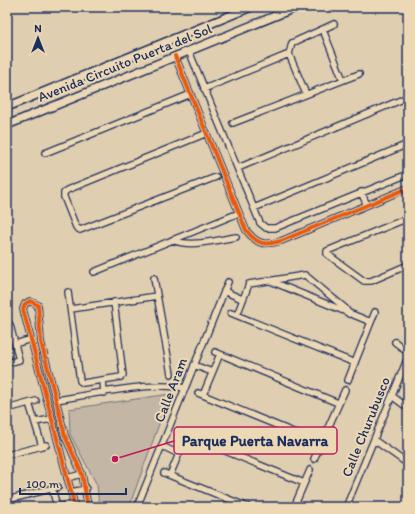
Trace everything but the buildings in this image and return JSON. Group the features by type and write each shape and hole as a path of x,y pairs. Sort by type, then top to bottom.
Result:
{"street":[{"name":"Avenida Circuito Puerta del Sol","path":"7,125 297,7"},
{"name":"Avenida Circuito Puerta del Sol","path":"7,107 247,8"},
{"path":"306,94 289,54 292,44 334,24"},
{"path":"323,30 343,80"},
{"path":"189,51 260,223 266,228 275,228 408,174"},
{"path":"204,89 289,54"},
{"path":"175,56 246,230 255,241 269,244 281,241 408,188"},
{"path":"233,123 359,74"},
{"path":"45,153 191,94"},
{"path":"238,168 408,97"},
{"path":"207,133 67,190 64,193 64,197 76,227 80,230 216,177"},
{"path":"254,208 408,144"},
{"path":"361,192 367,205"},
{"path":"94,272 239,213"},
{"path":"408,218 327,251 327,254 367,282 408,265"},
{"path":"172,240 182,244 193,244 236,237"},
{"path":"349,314 345,308 305,275 266,280 249,284 234,314 355,363"},
{"path":"154,278 171,374"},
{"path":"266,280 371,322"},
{"name":"Calle Aram","path":"137,507 228,282"},
{"path":"224,291 242,299"},
{"path":"68,292 80,381 83,383 121,377 123,375 114,302"},
{"path":"71,309 157,296"},
{"path":"52,488 58,507 74,505 23,310 25,304 30,301 38,305 42,342 56,400 65,436 82,474 86,489 88,507"},
{"path":"348,380 375,312"},
{"path":"7,321 10,325 18,360 7,363"},
{"path":"15,344 31,339"},
{"path":"396,342 408,352"},
{"path":"320,443 200,394 212,372 217,353 338,403"},
{"name":"Calle Churubusco","path":"346,507 408,357"},
{"path":"194,365 212,372"},
{"path":"102,380 104,393"},
{"path":"56,400 169,386 184,388"},
{"path":"314,459 345,390"},
{"path":"392,396 408,408"},
{"path":"7,409 36,401"},
{"path":"7,455 44,445 29,403"},
{"path":"35,422 52,418"},
{"path":"170,475 179,454 184,434 304,484"},
{"path":"374,440 408,464"},
{"path":"162,446 179,454"},
{"path":"294,507 310,470"},
{"path":"164,473 248,507"},
{"path":"67,478 82,474"},
{"path":"7,500 58,487"},
{"path":"71,492 86,489"}],"shaded area":[{"path":"170,394 129,507 99,507 97,485 70,434 69,409"}],"cycle path":[{"path":"175,56 246,230 257,241 261,243 281,241 408,188"},
{"path":"75,507 23,309 25,304 30,301 38,305 41,342 65,436 82,474 88,507"}],"place":[{"name":"Parque Puerta Navarra","path":"115,459"}]}
